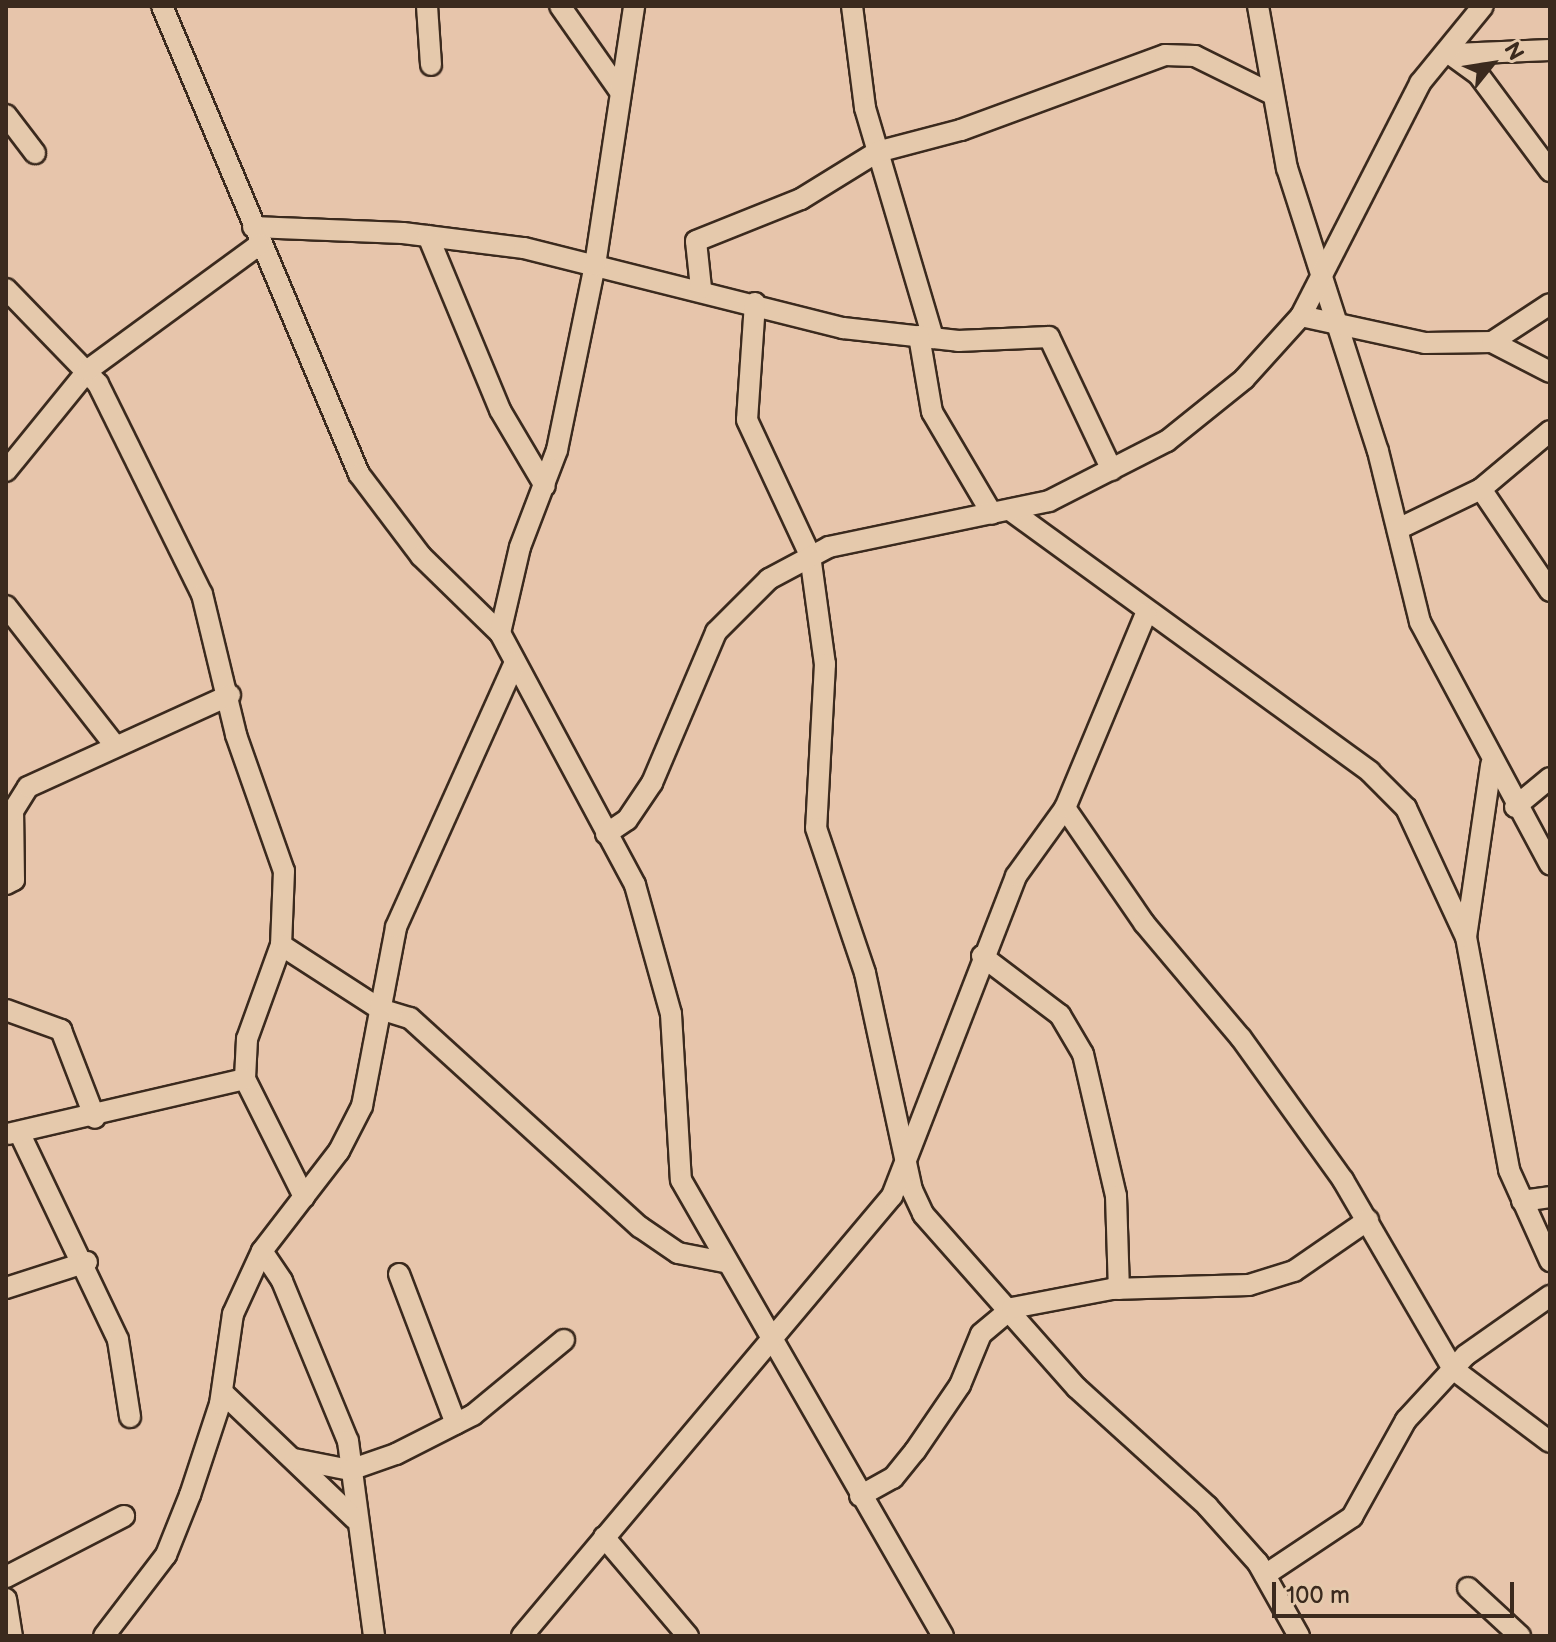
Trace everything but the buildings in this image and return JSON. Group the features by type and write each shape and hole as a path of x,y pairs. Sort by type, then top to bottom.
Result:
{"street":[{"path":"162,6 256,236 359,474 421,556 500,633 635,885 671,1014 681,1180 724,1262 772,1338 943,1636"},
{"path":"427,6 431,65"},
{"path":"560,6 619,90"},
{"path":"500,633 520,547 545,486 595,265 634,6"},
{"path":"852,6 877,152 926,337 936,421 1001,512 1370,772 1406,808 1444,883 1466,937 1493,1106 1522,1201 1550,1261"},
{"path":"1258,6 1287,168 1339,318 1345,349 1398,529 1420,622 1491,765 1550,864"},
{"path":"606,834 627,820 652,783 716,632 738,604 810,555 1049,501 1112,470 1202,419 1301,316 1420,83 1452,54 1483,6"},
{"path":"1452,54 1550,50"},
{"path":"1452,54 1478,74 1550,171"},
{"path":"701,288 696,241 801,199 877,152 961,130 1165,55 1195,56 1272,94"},
{"path":"6,115 35,153"},
{"path":"6,471 88,370 256,236 428,236 595,265 701,288 843,328 926,337 1049,337 1112,470"},
{"path":"428,236 500,410 545,486"},
{"path":"6,289 88,370 175,528 230,695 284,871 281,945 247,1039 245,1079 304,1197"},
{"path":"755,303 747,420 810,555 828,698 816,828 865,973 906,1166 923,1214 1012,1308 1077,1388 1207,1506 1265,1575 1299,1636"},
{"path":"1492,342 1550,304"},
{"path":"1301,316 1339,318 1389,338"},
{"path":"1345,349 1389,338 1492,342 1550,372"},
{"path":"1398,529 1481,489 1550,431"},
{"path":"1481,489 1550,591"},
{"path":"6,606 114,744"},
{"path":"522,1636 892,1196 906,1166 982,956 1016,876 1065,808 1146,613"},
{"path":"104,1636 166,1555 222,1392 233,1314 262,1251 304,1197 362,1106 396,927 515,662"},
{"path":"6,884 14,880 17,797 114,744 230,695"},
{"path":"1466,937 1488,808 1491,765"},
{"path":"1488,808 1512,802 1550,778"},
{"path":"1065,808 1368,1220 1453,1369 1550,1442"},
{"path":"1444,883 1475,883"},
{"path":"281,945 380,1009 410,1018 640,1227 678,1253 724,1262"},
{"path":"982,956 1060,1015 1083,1054 1116,1196 1119,1289"},
{"path":"6,1010 61,1030 95,1118"},
{"path":"130,1417 118,1340 87,1262 13,1133 95,1118 245,1079"},
{"path":"1522,1201 1550,1197"},
{"path":"860,1496 893,1478 915,1451 960,1385 981,1334 1012,1308 1119,1289 1249,1285 1294,1271 1368,1220"},
{"path":"262,1251 318,1365 348,1441 355,1519 374,1636"},
{"path":"6,1288 87,1262"},
{"path":"399,1274 456,1424"},
{"path":"1265,1575 1352,1517 1406,1420 1453,1369 1550,1296"},
{"path":"294,1459 350,1470 456,1424 564,1340"},
{"path":"222,1392 355,1519"},
{"path":"6,1577 124,1516"},
{"path":"604,1537 688,1636"},
{"path":"1468,1588 1520,1636"},
{"path":"6,1599 12,1636"}]}
